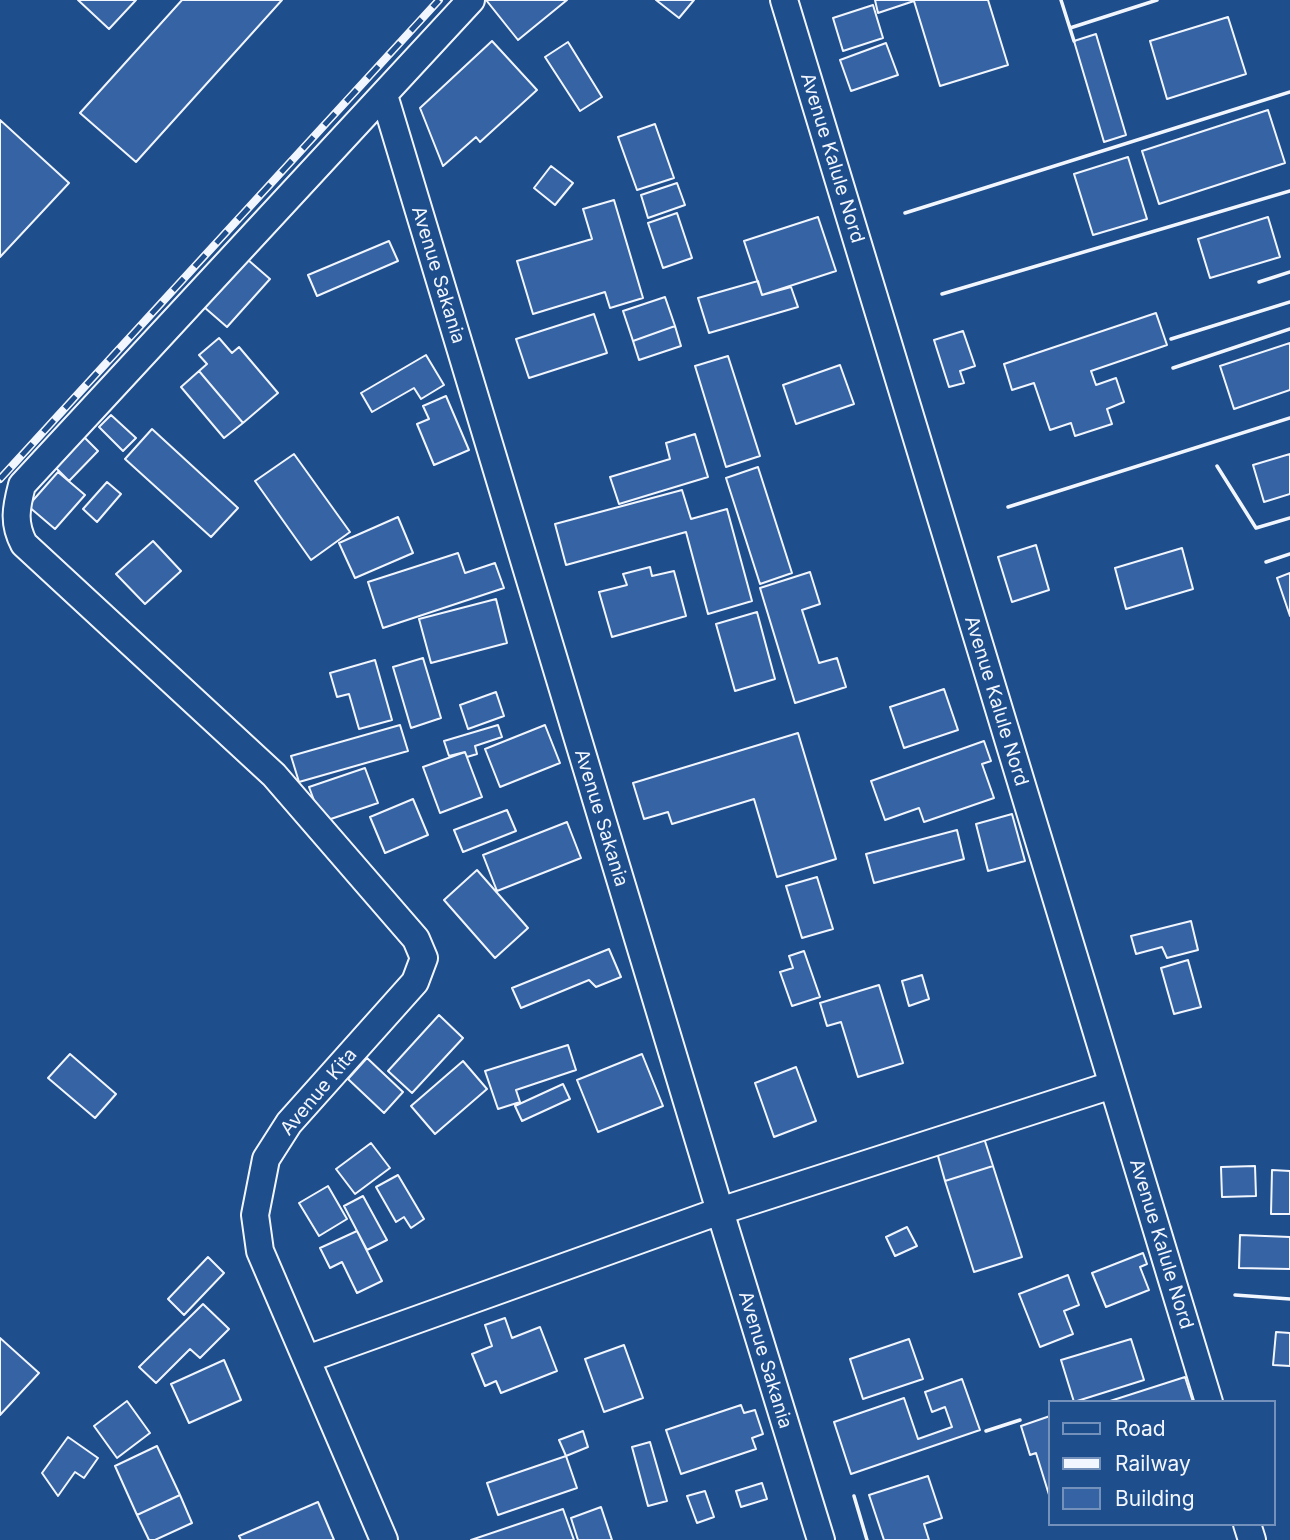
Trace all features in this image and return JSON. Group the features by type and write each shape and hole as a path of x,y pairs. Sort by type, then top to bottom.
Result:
{"street":[{"name":"Avenue Kita","path":"384,1540 260,1251 255,1215 266,1158 289,1123 415,982 424,958 416,939 274,775 24,544 17,531 15,512 22,485 471,0"},
{"name":"Avenue Kalule Nord","path":"784,0 1208,1400"},
{"name":"Avenue Sakania","path":"384,95 821,1540"},
{"path":"307,1359 720,1211 1112,1085"}],"building":[{"path":"78,0 136,0 109,29"},
{"path":"182,0 282,0 136,162 80,113"},
{"path":"486,0 567,0 518,40"},
{"path":"656,0 694,0 679,18"},
{"path":"875,0 988,0 1008,65 940,86 914,1 878,13"},
{"path":"873,5 883,38 843,51 833,18"},
{"path":"1228,17 1246,74 1167,99 1150,41"},
{"path":"1096,34 1126,135 1104,142 1074,41"},
{"path":"492,41 537,90 480,142 476,137 443,166 420,108"},
{"path":"568,42 602,97 580,111 545,57"},
{"path":"886,43 898,75 851,91 840,60"},
{"path":"1268,110 1285,163 1159,204 1142,151"},
{"path":"0,120 69,183 0,257"},
{"path":"655,124 674,178 637,190 618,137"},
{"path":"1128,157 1147,219 1093,235 1074,174"},
{"path":"551,166 573,183 555,205 534,188"},
{"path":"677,183 685,205 648,218 641,195"},
{"path":"614,200 643,298 610,308 605,292 533,314 517,261 592,239 583,209"},
{"path":"677,213 692,258 663,268 648,223"},
{"path":"818,217 836,271 762,295 744,241"},
{"path":"1268,217 1280,257 1210,278 1198,239"},
{"path":"389,241 398,261 317,296 308,275"},
{"path":"247,259 270,279 227,327 204,307"},
{"path":"758,281 762,295 791,287 798,307 709,333 698,298"},
{"path":"665,297 675,326 633,341 623,311"},
{"path":"1156,313 1167,345 1091,371 1096,385 1116,378 1124,402 1107,409 1112,424 1075,436 1071,423 1050,430 1034,383 1012,390 1004,364"},
{"path":"594,314 607,353 529,378 516,339"},
{"path":"675,326 681,346 639,360 633,341"},
{"path":"963,331 975,366 960,371 964,383 949,387 934,340"},
{"path":"219,338 232,353 239,347 278,393 243,423 199,371 207,364 199,355"},
{"path":"1290,343 1290,390 1234,409 1220,366"},
{"path":"426,355 444,385 421,399 414,388 372,412 361,393"},
{"path":"728,356 760,456 726,467 695,366"},
{"path":"840,365 854,404 796,424 783,385"},
{"path":"199,371 243,423 224,438 181,387"},
{"path":"446,396 469,450 434,465 417,424 429,419 423,406"},
{"path":"111,415 136,438 123,451 99,427"},
{"path":"152,429 238,508 211,537 125,459"},
{"path":"81,434 98,451 69,481 52,464"},
{"path":"695,434 708,477 619,504 610,477 670,459 666,443"},
{"path":"294,454 350,532 311,560 255,481"},
{"path":"1290,454 1290,494 1264,502 1253,465"},
{"path":"758,467 792,573 760,584 726,478"},
{"path":"58,472 85,495 55,529 28,506"},
{"path":"107,482 121,494 97,522 83,509"},
{"path":"682,490 691,519 727,509 752,601 708,614 686,532 566,565 555,524"},
{"path":"398,517 413,553 355,578 339,543"},
{"path":"153,541 181,571 145,604 116,574"},
{"path":"1036,545 1049,590 1012,602 998,557"},
{"path":"1182,548 1193,589 1126,609 1115,568"},
{"path":"458,553 465,573 495,563 504,588 383,628 368,582"},
{"path":"650,567 652,576 674,571 686,616 612,637 599,592 627,585 623,574"},
{"path":"810,572 820,604 802,610 819,663 837,658 846,687 795,703 760,588"},
{"path":"1290,573 1290,616 1277,578"},
{"path":"496,599 507,643 431,663 419,619"},
{"path":"757,612 775,679 735,691 716,624"},
{"path":"423,658 441,718 411,728 393,667"},
{"path":"375,660 392,720 359,729 349,694 337,697 330,673"},
{"path":"944,689 958,730 904,748 890,707"},
{"path":"496,692 504,716 468,729 460,705"},
{"path":"400,725 408,751 299,782 291,756"},
{"path":"498,725 502,737 475,746 477,754 467,757 465,752 449,756 444,741"},
{"path":"545,725 560,763 500,787 485,749"},
{"path":"798,733 836,859 777,877 754,799 672,824 668,812 644,819 633,783"},
{"path":"984,741 991,761 982,764 994,798 924,822 919,808 885,820 871,781"},
{"path":"465,752 482,797 440,813 423,767"},
{"path":"365,768 378,803 322,822 309,787"},
{"path":"413,799 428,835 385,853 370,817"},
{"path":"507,810 516,831 463,852 454,830"},
{"path":"1012,814 1025,861 988,871 976,824"},
{"path":"567,822 581,858 497,891 483,855"},
{"path":"957,830 964,859 874,883 866,854"},
{"path":"477,870 528,928 495,958 444,900"},
{"path":"817,877 833,929 802,938 786,886"},
{"path":"1191,921 1198,950 1167,958 1162,947 1136,954 1131,936"},
{"path":"609,949 621,977 596,987 589,980 521,1008 512,988"},
{"path":"804,951 820,997 792,1006 780,972 793,968 789,956"},
{"path":"1188,960 1201,1007 1174,1014 1161,968"},
{"path":"922,975 929,999 909,1006 902,981"},
{"path":"879,985 903,1063 858,1077 841,1022 827,1026 820,1003"},
{"path":"439,1015 463,1038 412,1093 388,1071"},
{"path":"568,1045 576,1070 516,1090 520,1102 498,1109 485,1071"},
{"path":"70,1054 116,1094 95,1118 48,1078"},
{"path":"642,1054 663,1106 598,1132 577,1080"},
{"path":"367,1058 403,1092 384,1113 348,1079"},
{"path":"463,1061 487,1089 435,1134 411,1106"},
{"path":"796,1067 816,1121 774,1137 755,1083"},
{"path":"563,1084 570,1099 522,1121 515,1106"},
{"path":"983,1135 993,1166 945,1181 936,1149"},
{"path":"371,1143 390,1168 355,1194 336,1169"},
{"path":"993,1166 1022,1257 974,1272 945,1181"},
{"path":"1255,1166 1256,1196 1222,1197 1221,1167"},
{"path":"1272,1170 1290,1171 1290,1214 1271,1214"},
{"path":"398,1175 424,1219 411,1228 404,1217 396,1222 376,1187"},
{"path":"328,1186 347,1219 319,1236 299,1203"},
{"path":"363,1196 387,1240 367,1250 344,1206"},
{"path":"907,1227 917,1246 895,1256 886,1237"},
{"path":"357,1231 382,1281 357,1293 342,1262 330,1268 320,1248"},
{"path":"1240,1235 1290,1237 1290,1269 1239,1268"},
{"path":"1143,1253 1147,1264 1140,1267 1149,1290 1106,1307 1092,1273"},
{"path":"208,1257 224,1273 184,1315 168,1299"},
{"path":"1068,1275 1079,1305 1064,1311 1073,1334 1040,1347 1019,1294"},
{"path":"203,1304 229,1329 200,1358 190,1349 156,1383 139,1367"},
{"path":"505,1318 512,1338 540,1327 557,1371 501,1393 496,1381 485,1386 472,1354 492,1346 485,1325"},
{"path":"1276,1332 1290,1333 1290,1366 1273,1365"},
{"path":"0,1338 39,1373 0,1415"},
{"path":"909,1339 923,1379 863,1399 850,1359"},
{"path":"1131,1339 1144,1380 1073,1400 1061,1360"},
{"path":"624,1345 643,1398 604,1412 585,1359"},
{"path":"224,1360 241,1400 189,1423 171,1384"},
{"path":"1185,1377 1192,1400 1113,1400"},
{"path":"962,1379 980,1430 851,1474 834,1422 904,1398 918,1439 952,1427 945,1407 932,1412 925,1392"},
{"path":"127,1401 150,1433 117,1458 94,1426"},
{"path":"741,1405 744,1413 755,1410 763,1434 752,1438 756,1449 681,1474 666,1430"},
{"path":"1048,1417 1048,1492 1036,1453 1030,1455 1021,1426"},
{"path":"583,1431 588,1447 566,1456 559,1440"},
{"path":"68,1437 98,1458 84,1478 75,1472 58,1496 42,1473"},
{"path":"650,1442 667,1501 648,1506 632,1447"},
{"path":"157,1446 180,1495 137,1515 115,1466"},
{"path":"566,1456 577,1488 498,1515 487,1483"},
{"path":"928,1476 942,1518 924,1524 929,1540 884,1540 869,1495"},
{"path":"762,1483 767,1499 741,1507 736,1491"},
{"path":"705,1491 714,1517 697,1523 687,1496"},
{"path":"180,1495 192,1523 155,1540 149,1540 137,1515"},
{"path":"318,1502 334,1540 241,1540 239,1536"},
{"path":"601,1507 612,1540 578,1540 571,1518"},
{"path":"563,1509 574,1540 471,1540"}],"railway":[{"path":"0,479 439,0"}],"wall":[{"path":"1061,0 1074,41"},
{"path":"1070,28 1157,0"},
{"path":"905,213 1290,92"},
{"path":"942,294 1290,191"},
{"path":"1259,282 1290,272"},
{"path":"1171,339 1290,302"},
{"path":"1173,368 1290,329"},
{"path":"1008,507 1290,418"},
{"path":"1217,466 1256,528 1290,518"},
{"path":"1266,562 1290,554"},
{"path":"1235,1295 1290,1299"},
{"path":"986,1431 1020,1420"},
{"path":"854,1496 867,1540"}]}
